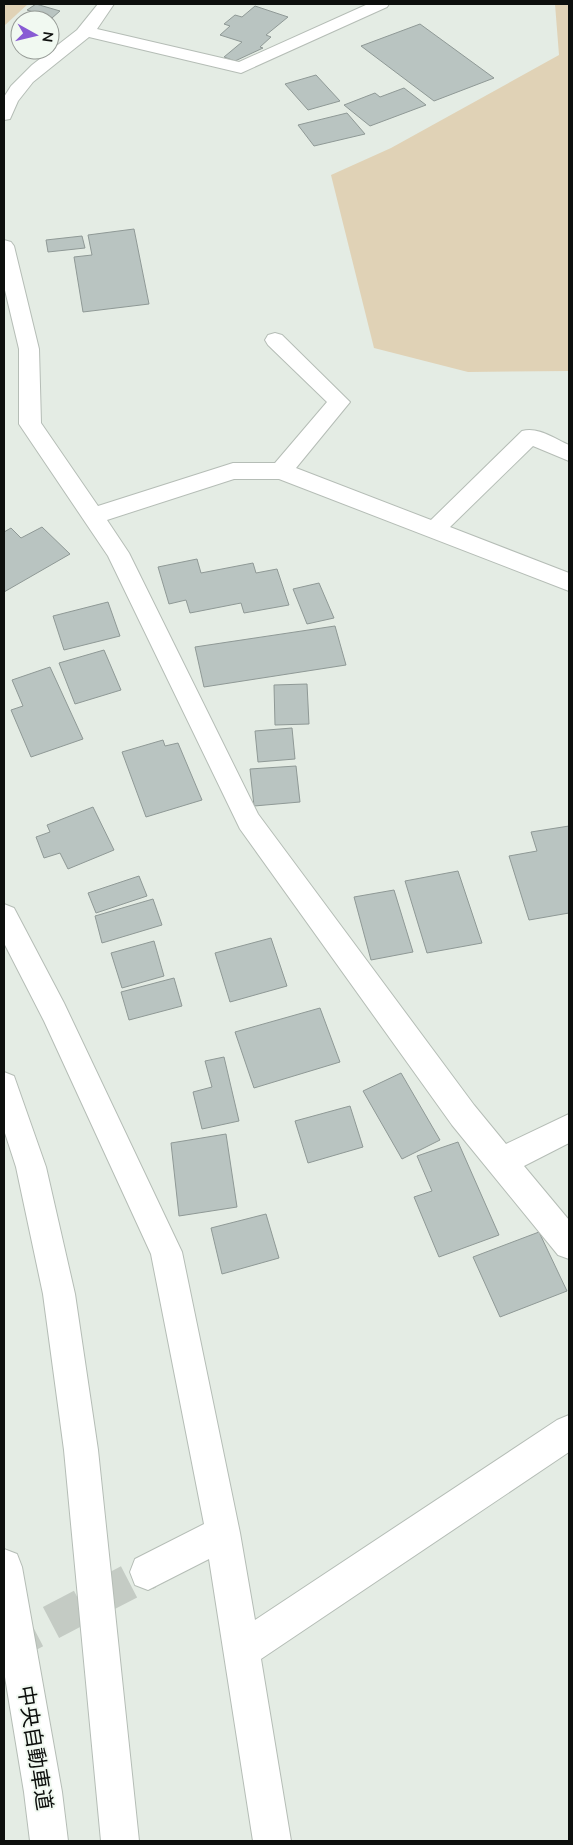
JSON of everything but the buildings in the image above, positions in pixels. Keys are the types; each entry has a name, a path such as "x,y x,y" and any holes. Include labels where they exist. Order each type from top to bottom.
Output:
{"main road":[{"path":"4,115 12,87 86,31 106,4"},
{"path":"86,31 241,68 381,4"},
{"path":"4,246 29,348 30,424 118,553 249,821 501,1162 569,1244"},
{"path":"275,340 339,402 281,471"},
{"path":"434,530 530,436 569,454"},
{"path":"93,516 233,471 281,471 569,582"},
{"path":"4,916 54,1012 166,1252 223,1533 272,1841"},
{"path":"4,1086 31,1167 59,1294 81,1450 120,1841"},
{"path":"501,1162 569,1128"},
{"path":"242,1650 569,1432"},
{"path":"148,1572 223,1533"},
{"name":"中央自動車道","path":"4,1567 43,1792 49,1841"}],"shaded area":[{"path":"4,4 28,4 21,10 10,10 10,20 4,26"},
{"path":"555,4 569,4 569,371 468,372 374,348 331,175 391,148 559,55"}],"tunnel":[{"path":"4,1647 148,1572"}]}
